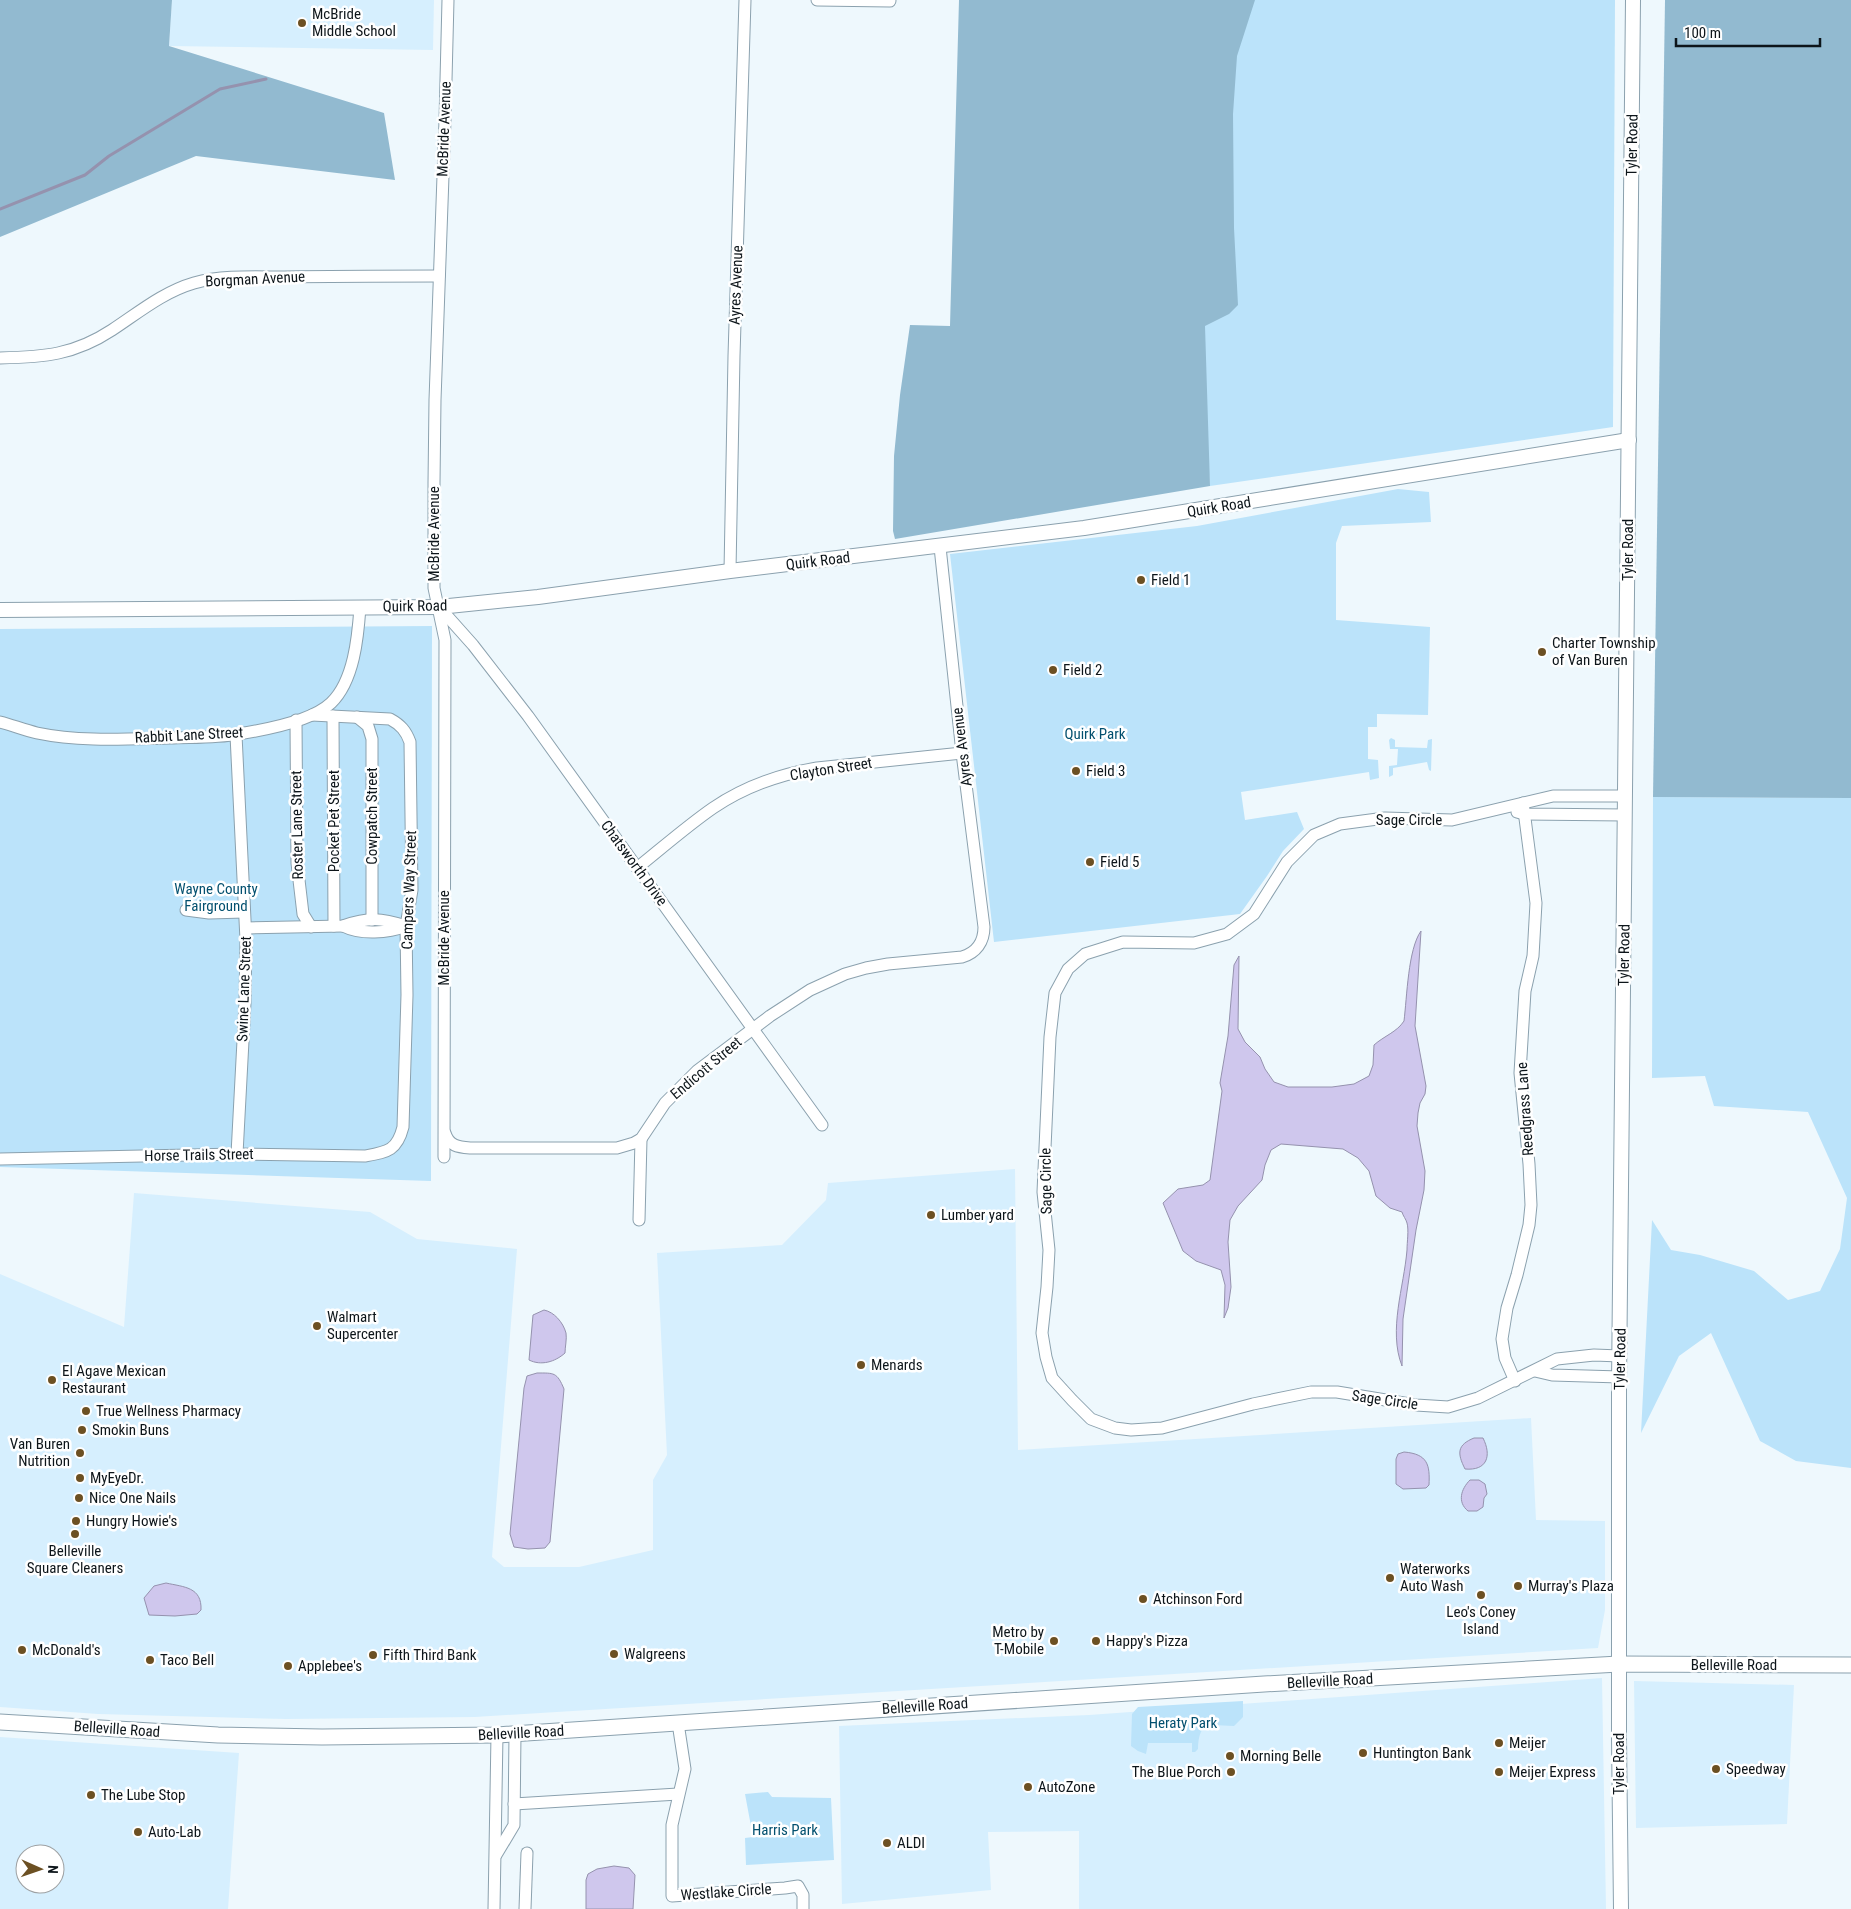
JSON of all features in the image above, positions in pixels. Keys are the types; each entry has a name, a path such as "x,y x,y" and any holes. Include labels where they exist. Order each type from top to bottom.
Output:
{"main road":[{"name":"Belleville Road","path":"0,1722 218,1736 497,1735 1264,1684 1619,1664 1851,1666"}],"street":[{"name":"McBride Avenue","path":"444,1157 445,640 434,588 434,483 448,0"},
{"name":"Ayres Avenue","path":"730,571 733,383 745,0"},
{"path":"817,0 890,1"},
{"name":"Tyler Road","path":"1621,1909 1619,1664 1620,1356 1633,0"},
{"name":"Borgman Avenue","path":"0,358 45,356 72,350 99,338 171,292 193,283 213,279 320,276 439,276"},
{"name":"Quirk Road","path":"0,610 439,607 538,597 730,571 1094,527 1629,440"},
{"name":"Ayres Avenue","path":"940,547 962,753 984,927 983,938 978,947"},
{"name":"Rabbit Lane Street","path":"0,722 37,733 84,738 130,739 236,735 312,715 336,698 347,678 360,625 360,607"},
{"name":"Chatsworth Drive","path":"439,607 473,645 528,716 822,1125"},
{"name":"Campers Way Street","path":"312,715 390,719 399,724 410,742 412,890 406,926 407,995 403,1127 395,1146"},
{"name":"Pocket Pet Street","path":"333,716 339,926"},
{"name":"Cowpatch Street","path":"357,717 368,726 372,739 372,920"},
{"name":"Roster Lane Street","path":"296,720 299,893 303,914 311,927"},
{"name":"Swine Lane Street","path":"236,735 246,928 245,1003 237,1154"},
{"name":"Clayton Street","path":"638,868 713,808 756,784 796,771 962,753"},
{"name":"Sage Circle","path":"1620,1356 1594,1355 1557,1359 1478,1398 1448,1407 1407,1404 1337,1392 1312,1392 1253,1404 1162,1428 1131,1430 1115,1428 1092,1419 1052,1378 1042,1333 1049,1250 1043,1192 1050,1037 1055,994 1068,969 1085,954 1122,942 1194,943 1227,934 1254,914 1287,862 1314,835 1340,824 1385,818 1452,820 1553,796 1625,796"},
{"name":"Reedgrass Lane","path":"1515,1380 1505,1358 1502,1339 1503,1325 1529,1225 1531,1204 1520,1073 1525,991 1533,956 1536,903 1523,802"},
{"path":"1506,808 1524,814 1625,815"},
{"path":"186,910 209,913 244,912"},
{"path":"246,928 339,926 359,920 383,919 406,926"},
{"path":"339,926 353,931 394,931 406,926"},
{"name":"Endicott Street","path":"641,1139 665,1103 688,1079 754,1028 810,990 845,974 888,964 962,957 972,953 978,947"},
{"path":"444,1128 447,1139 454,1145 470,1148 617,1148 641,1139"},
{"path":"639,1220 641,1139"},
{"name":"Horse Trails Street","path":"0,1159 237,1154 365,1156 382,1153 395,1146"},
{"path":"1535,1371 1552,1375 1620,1377"},
{"name":"Westlake Circle","path":"678,1723 685,1769 672,1825 672,1896 798,1886 803,1894 803,1909"},
{"path":"496,1855 514,1825 515,1734"},
{"path":"494,1909 497,1735"},
{"path":"514,1804 678,1794"},
{"path":"524,1909 526,1853"}],"shaded area":[{"path":"0,0 172,0 169,46 384,113 395,180 196,156 0,237"},
{"name":"McBride Middle School","path":"172,0 434,0 433,50 169,46"},
{"path":"959,0 1255,0 1237,56 1233,114 1234,228 1238,305 1229,314 1205,326 1210,486 895,539 893,531 894,456 910,325 950,326"},
{"path":"1665,0 1851,0 1851,798 1653,797"},
{"path":"1421,931 1415,1026 1426,1086 1425,1094 1420,1103 1417,1126 1425,1171 1424,1190 1403,1319 1402,1366 1396,1338 1398,1308 1407,1250 1407,1223 1402,1212 1390,1208 1376,1196 1369,1171 1358,1158 1343,1149 1281,1144 1271,1150 1262,1180 1238,1206 1230,1220 1228,1242 1231,1287 1228,1308 1224,1318 1225,1285 1221,1270 1196,1261 1183,1251 1163,1203 1178,1189 1203,1185 1210,1180 1222,1091 1220,1083 1228,1036 1234,965 1239,956 1238,1029 1245,1042 1260,1057 1265,1069 1274,1082 1288,1087 1332,1087 1354,1084 1369,1076 1373,1065 1374,1045 1398,1028 1404,1021 1413,949"},
{"path":"1015,1169 1018,1450 1531,1418 1536,1520 1605,1521 1605,1610 1598,1648 475,1717 286,1719 98,1714 0,1707 0,1274 124,1327 134,1193 370,1212 417,1239 517,1249 492,1557 504,1567 579,1567 653,1550 653,1480 667,1455 657,1253 782,1245 826,1200 828,1183"},
{"path":"544,1310 555,1315 565,1329 565,1353 552,1361 538,1363 529,1360 533,1315"},
{"path":"537,1373 557,1376 564,1389 550,1542 545,1548 528,1549 514,1547 510,1534 524,1388 527,1376"},
{"path":"1474,1438 1483,1438 1487,1451 1486,1461 1478,1468 1465,1469 1460,1450 1464,1444"},
{"path":"1404,1452 1418,1455 1426,1462 1429,1472 1429,1485 1426,1488 1403,1489 1396,1484 1396,1459 1398,1454"},
{"path":"1470,1480 1479,1480 1485,1484 1487,1494 1484,1498 1483,1507 1477,1511 1468,1511 1461,1500 1464,1487"},
{"path":"166,1583 185,1587 195,1592 201,1602 201,1610 197,1614 175,1616 149,1615 144,1598 154,1586"},
{"path":"1602,1678 1606,1909 1079,1909 1079,1831 988,1832 991,1890 842,1904 839,1726 1089,1715"},
{"path":"1634,1681 1794,1685 1787,1824 1636,1828"},
{"path":"0,1737 239,1753 228,1909 0,1909"},
{"path":"614,1866 629,1868 635,1875 633,1909 586,1909 586,1880 588,1874 597,1869"}],"green space":[{"path":"1236,0 1615,0 1613,427 1210,486 1196,323"},
{"name":"Quirk Park","path":"1398,489 1429,492 1431,522 1342,526 1336,543 1336,620 1430,627 1428,715 1377,714 1377,727 1368,727 1368,759 1378,760 1379,778 1370,780 1369,772 1241,792 1245,820 1297,812 1304,829 1283,851 1240,914 994,942 950,554 1197,526"},
{"name":"Wayne County Fairground","path":"432,626 431,1181 0,1167 0,629"},
{"path":"1391,738 1395,740 1395,747 1427,748 1428,740 1432,739 1431,771 1427,762 1393,768 1393,775 1389,777 1389,766 1397,765 1398,749 1390,749 1389,740"},
{"path":"1653,797 1851,798 1851,1468 1796,1461 1760,1441 1711,1333 1679,1356 1641,1433 1652,1220 1671,1250 1700,1255 1754,1271 1788,1300 1820,1291 1840,1249 1847,1198 1808,1112 1714,1106 1705,1076 1652,1078"},
{"name":"Heraty Park","path":"1243,1701 1243,1717 1234,1726 1207,1726 1201,1733 1198,1749 1195,1752 1192,1752 1192,1743 1148,1743 1146,1754 1131,1746 1132,1714 1138,1707"},
{"name":"Harris Park","path":"768,1792 772,1797 831,1798 834,1860 746,1865 745,1838 753,1837 745,1794"}],"waterway":[{"path":"0,209 85,175 109,156 220,89 266,79"}],"place":[{"name":"McBride Middle School","path":"302,23"},
{"name":"Field 1","path":"1141,580"},
{"name":"Charter Township of Van Buren","path":"1542,652"},
{"name":"Field 2","path":"1053,670"},
{"name":"Field 3","path":"1076,771"},
{"name":"Field 5","path":"1090,862"},
{"name":"Lumber yard","path":"931,1215"},
{"name":"Walmart Supercenter","path":"317,1326"},
{"name":"Menards","path":"861,1365"},
{"name":"El Agave Mexican Restaurant","path":"52,1380"},
{"name":"True Wellness Pharmacy","path":"86,1411"},
{"name":"Smokin Buns","path":"82,1430"},
{"name":"Van Buren Nutrition","path":"80,1453"},
{"name":"MyEyeDr.","path":"80,1478"},
{"name":"Nice One Nails","path":"79,1498"},
{"name":"Hungry Howie's","path":"76,1521"},
{"name":"Belleville Square Cleaners","path":"75,1534"},
{"name":"Waterworks Auto Wash","path":"1390,1578"},
{"name":"Murray's Plaza","path":"1518,1586"},
{"name":"Leo's Coney Island","path":"1481,1595"},
{"name":"Atchinson Ford","path":"1143,1599"},
{"name":"Metro by T-Mobile","path":"1054,1641"},
{"name":"Happy's Pizza","path":"1096,1641"},
{"name":"McDonald's","path":"22,1650"},
{"name":"Walgreens","path":"614,1654"},
{"name":"Fifth Third Bank","path":"373,1655"},
{"name":"Taco Bell","path":"150,1660"},
{"name":"Applebee's","path":"288,1666"},
{"name":"Meijer","path":"1499,1743"},
{"name":"Huntington Bank","path":"1363,1753"},
{"name":"Morning Belle","path":"1230,1756"},
{"name":"Speedway","path":"1716,1769"},
{"name":"The Blue Porch","path":"1231,1772"},
{"name":"Meijer Express","path":"1499,1772"},
{"name":"AutoZone","path":"1028,1787"},
{"name":"The Lube Stop","path":"91,1795"},
{"name":"Auto-Lab","path":"138,1832"},
{"name":"ALDI","path":"887,1843"}]}
